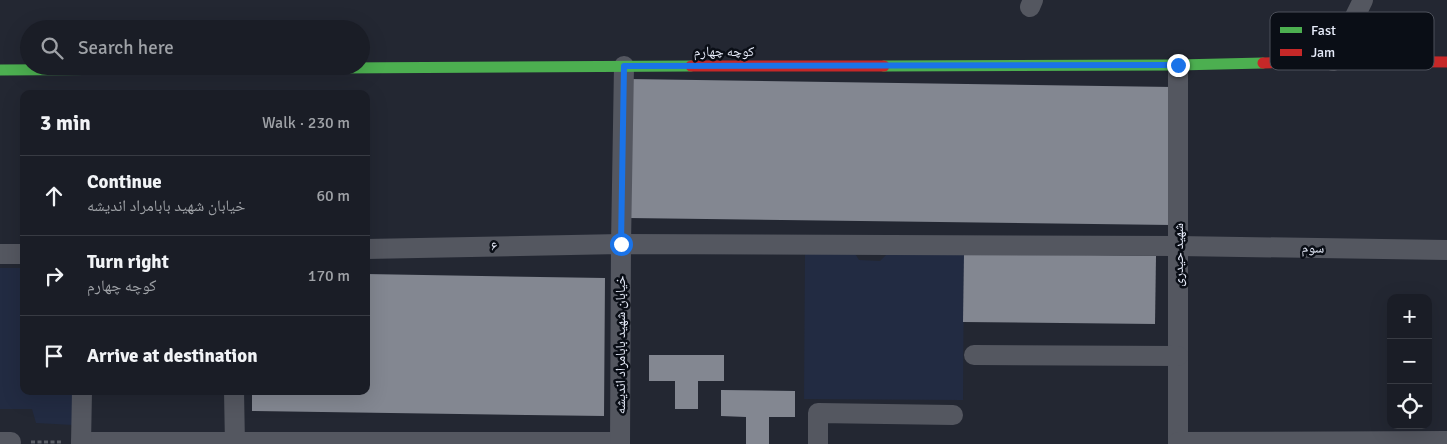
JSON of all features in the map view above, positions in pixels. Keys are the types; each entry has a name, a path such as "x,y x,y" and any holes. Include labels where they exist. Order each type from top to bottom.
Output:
{"street":[{"name":"کوچه چهارم","path":"1434,62 1447,62"},
{"name":"کوچه چهارم","path":"370,68 1178,65 1270,63"},
{"name":"شهید حیدری","path":"1178,65 1178,443"},
{"name":"خیابان شهید بابامراد اندیشه","path":"620,443 624,66"},
{"name":"کوچه چهارم","path":"0,70 20,70"},
{"name":"۶","path":"370,249 621,244 1178,246"},
{"name":"سوم","path":"1178,246 1447,250"},
{"path":"0,254 20,254"},
{"path":"974,355 1178,356"},
{"path":"82,395 81,443 620,443"},
{"path":"234,395 236,443"},
{"path":"818,444 818,414 954,414"},
{"path":"1178,443 1447,441"}],"path":[{"path":"5,442 81,443"}],"shaded area":[{"path":"805,252 854,252 859,260 880,261 888,253 964,253 963,400 804,399"},
{"path":"0,268 20,268 20,395 73,395 73,425 36,423 32,409 0,409"}],"building":[{"path":"629,79 1173,87 1171,225 628,218"},
{"path":"964,253 1156,256 1155,324 963,322"},
{"path":"370,274 605,278 604,416 252,411 252,395 370,395"},
{"path":"649,355 724,355 724,381 698,381 698,409 675,409 675,381 649,381"},
{"path":"721,390 795,391 795,417 769,417 769,444 746,444 746,417 721,416"}],"traffic: fast":[{"path":"884,66 1263,63"},
{"path":"370,68 691,66"},
{"path":"0,70 20,70"}],"traffic: jam":[{"path":"1434,62 1447,62"},
{"path":"1263,63 1270,63"},
{"path":"691,66 884,66"}],"route":[{"path":"621,244 624,66 1178,65"}]}
